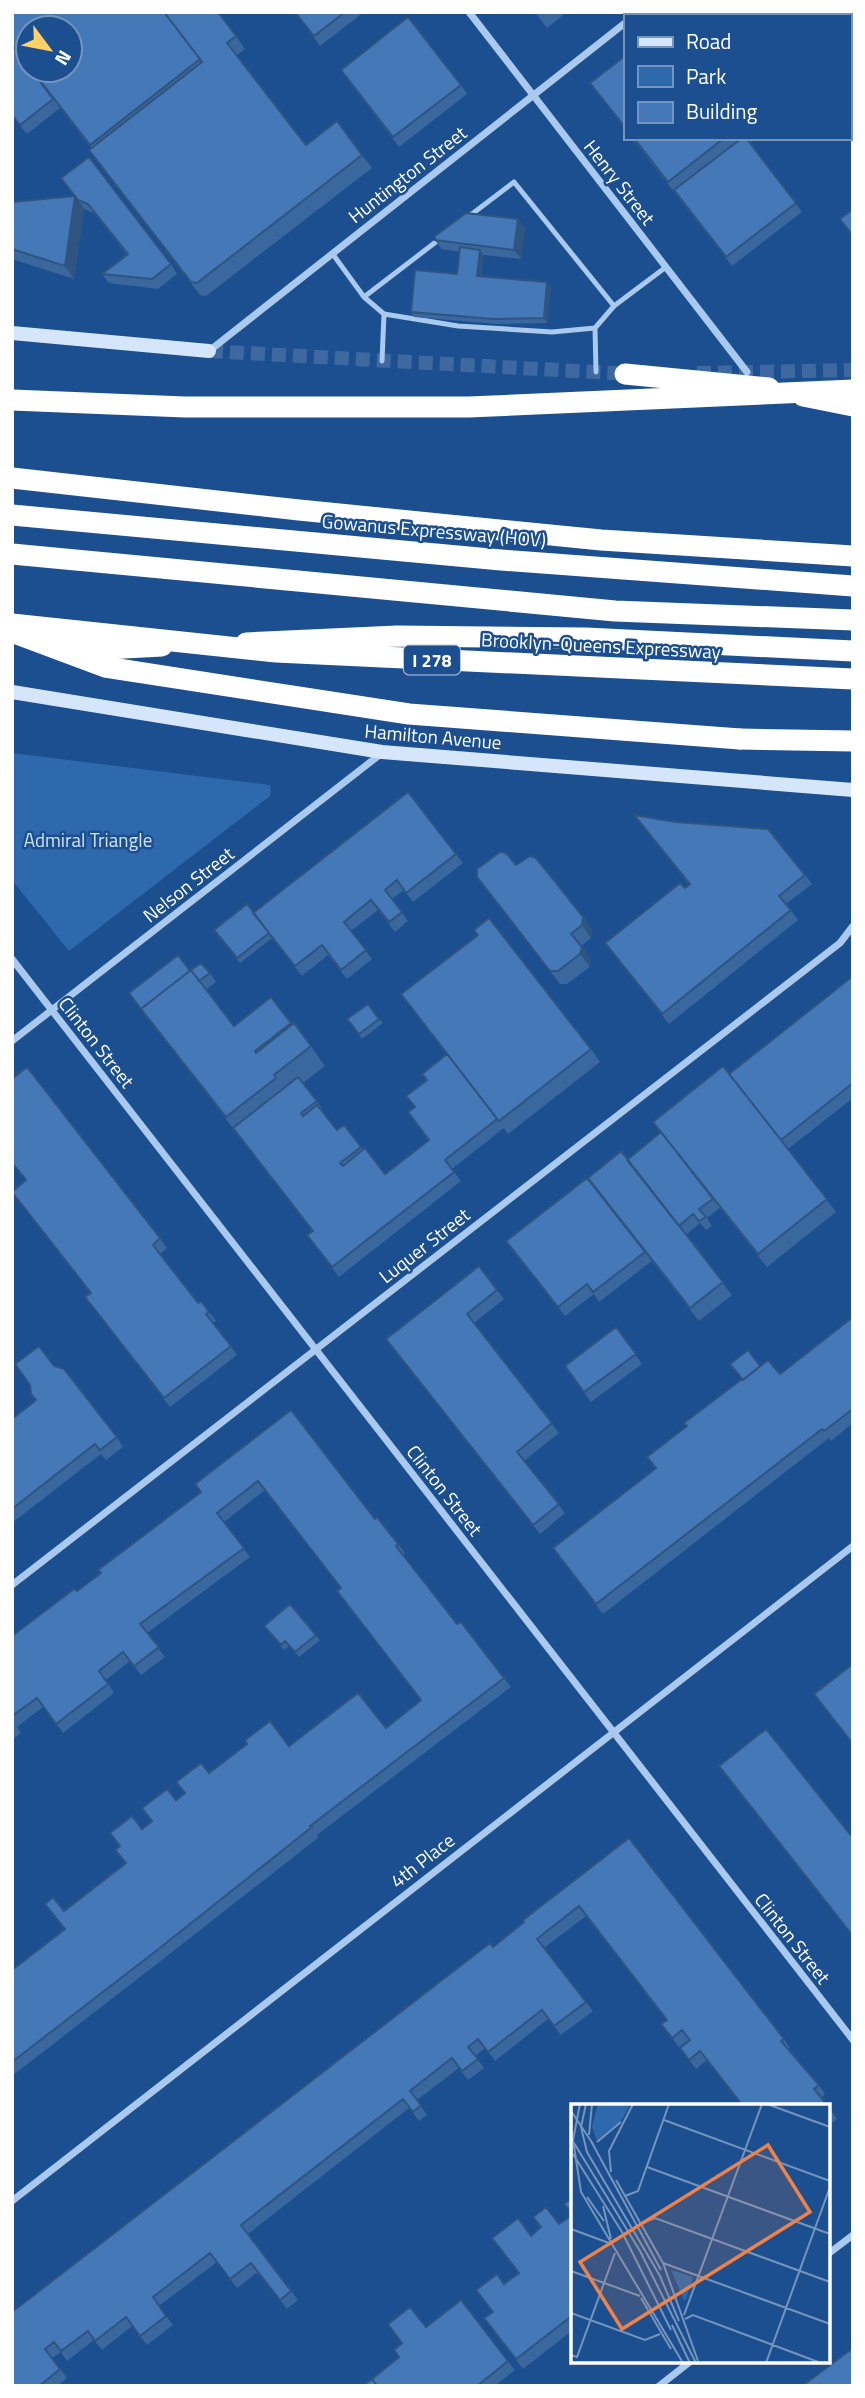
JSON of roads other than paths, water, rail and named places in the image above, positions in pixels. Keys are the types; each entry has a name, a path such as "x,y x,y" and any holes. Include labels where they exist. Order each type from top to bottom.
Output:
{"highway":[{"path":"625,374 759,386 853,406"},
{"path":"12,400 185,407 469,407 853,390"},
{"path":"16,479 601,540 853,556"},
{"name":"Gowanus Expressway (HOV)","path":"14,515 501,560 853,586"},
{"path":"12,554 615,611 853,620"},
{"name":"Brooklyn-Queens Expressway","path":"12,624 276,652 853,679"},
{"path":"12,632 105,667 409,713 740,739 853,741"},
{"path":"12,639 106,649 397,636 586,638 853,651"}],"main road":[{"path":"12,333 209,351"},
{"name":"Hamilton Avenue","path":"12,692 382,752 853,790"}],"street":[{"name":"Henry Street","path":"469,12 747,372"},
{"name":"Huntington Street","path":"209,351 624,24"},
{"name":"Nelson Street","path":"12,1041 382,752"},
{"name":"Luquer Street","path":"12,1585 840,943 853,926"},
{"name":"Clinton Street","path":"12,959 853,2040"},
{"name":"4th Place","path":"12,2201 612,1731 853,1546"},
{"path":"830,2252 853,2235"},
{"path":"659,2386 688,2363"}],"lane":[{"path":"461,223 514,182 614,306"},
{"path":"364,297 450,231"},
{"path":"332,253 364,297 384,314 458,326 552,332 596,328"},
{"path":"596,372 596,328 614,306 666,267"},
{"path":"382,361 384,314"}],"tunnel":[{"path":"209,351 631,374"},
{"path":"697,373 853,370"}],"park label":[{"name":"Admiral Triangle","path":"88,839"}]}
